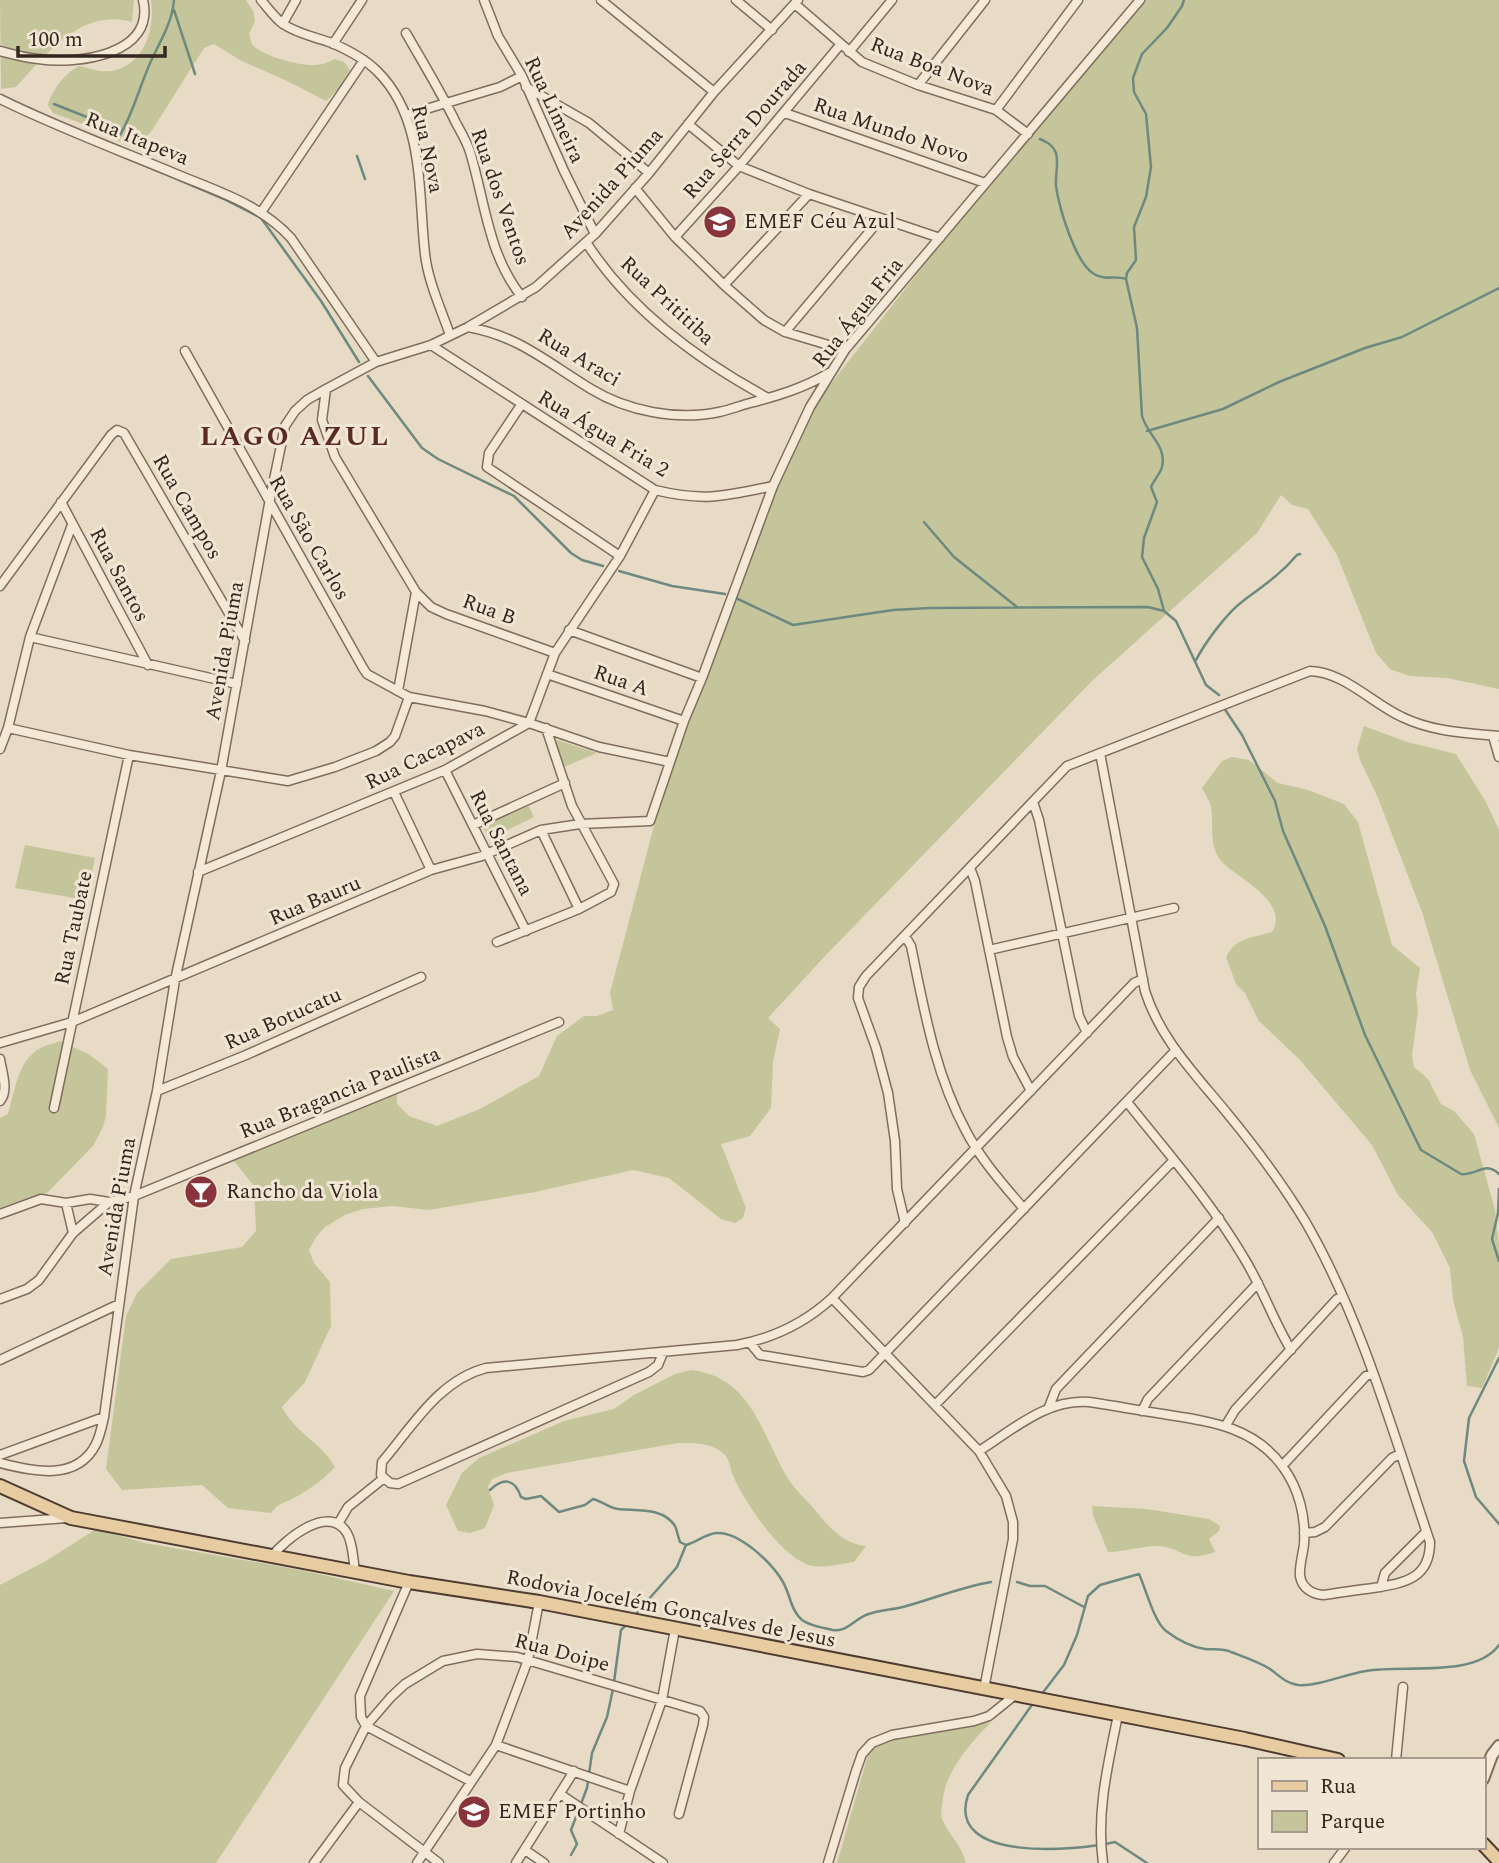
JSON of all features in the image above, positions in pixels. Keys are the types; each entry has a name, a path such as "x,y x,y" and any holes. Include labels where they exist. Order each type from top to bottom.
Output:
{"main road":[{"name":"Rodovia Jocelém Gonçalves de Jesus","path":"0,1486 71,1518 409,1582 539,1602 1245,1739 1329,1758"},
{"path":"1485,1846 1497,1861"}],"street":[{"path":"0,51 61,61 102,55 119,49 134,38 143,26 146,14 143,0"},
{"name":"Rua Nova","path":"261,0 282,23 301,34 333,44 364,60 390,86 406,115 420,177 425,256 450,335"},
{"path":"282,23 296,0"},
{"path":"333,44 362,0"},
{"name":"Rua Limeira","path":"484,0 498,36 522,76 595,234"},
{"path":"601,0 714,92"},
{"path":"736,0 772,30"},
{"path":"849,52 892,0"},
{"path":"918,85 985,0"},
{"path":"996,110 1078,0"},
{"name":"Rua Água Fria","path":"650,821 684,720 774,486 810,407 845,351 1140,0"},
{"name":"Avenida Piuma","path":"0,1462 48,1472 63,1470 90,1453 97,1442 104,1417 134,1196 157,1091 174,980 221,771 285,426 301,405 326,388 376,362 430,345 522,297 595,234 649,173 714,92 796,2"},
{"name":"Rua Boa Nova","path":"796,2 840,45 862,62 918,85 996,110 1028,134"},
{"name":"Rua dos Ventos","path":"406,33 446,102 469,149 486,221 510,282 522,297"},
{"name":"Rua Serra Dourada","path":"675,237 785,113 840,45"},
{"path":"262,211 364,60"},
{"path":"406,115 500,87 522,76"},
{"path":"526,87 589,123 649,173"},
{"name":"Rua Itapeva","path":"0,99 262,211 291,239 376,362"},
{"name":"Rua Mundo Novo","path":"785,113 985,183"},
{"path":"688,124 739,166 809,194 940,238"},
{"path":"635,188 675,237 764,320 785,332 845,351"},
{"path":"724,285 809,194"},
{"path":"785,332 881,218"},
{"name":"Rua Prititiba","path":"586,242 624,290 674,338 726,375 768,398"},
{"name":"Rua Araci","path":"468,327 511,339 609,399 642,410 684,414 717,412 799,388 833,370"},
{"name":"Rua Água Fria 2","path":"430,345 655,490 687,498 721,497 774,486"},
{"name":"Rua São Carlos","path":"185,351 363,668 367,674 398,691"},
{"path":"326,388 322,420 335,457 416,592 398,691 409,697 485,711 529,723 599,747 670,762"},
{"path":"521,405 486,459 487,467 620,556"},
{"name":"Rua Campos","path":"61,502 117,430 124,433 245,641"},
{"path":"529,723 555,653 620,556 655,490"},
{"path":"0,586 61,502"},
{"name":"Rua Santos","path":"61,502 148,665"},
{"path":"0,749 8,728 30,637 72,525"},
{"name":"Rua B","path":"416,592 431,607 446,614 555,653"},
{"path":"569,630 702,678"},
{"path":"30,637 237,684"},
{"path":"905,1223 897,1189 895,1141 888,1093 876,1048 858,998 862,981 1067,766 1310,671 1329,674 1391,712 1418,724 1456,733 1496,736 1499,757"},
{"name":"Rua A","path":"547,674 684,720"},
{"path":"8,728 129,755 288,781 335,768 376,751 390,742 395,736 409,697"},
{"name":"Rua Cacapava","path":"198,872 394,792 445,769 529,723"},
{"path":"497,942 579,909 611,892 614,884 572,806 546,728"},
{"path":"979,1451 1049,1407 1078,1401 1226,1425 1252,1437 1270,1452 1282,1466 1297,1494 1304,1533 1300,1575 1304,1585 1312,1592 1323,1595 1407,1581 1421,1570 1430,1550 1372,1374 1343,1297 1319,1246 1282,1185 1251,1142 1176,1050 1153,1013 1143,979 1100,753"},
{"name":"Rua Taubate","path":"54,1108 129,755"},
{"name":"Rua Santana","path":"445,769 526,931"},
{"path":"473,825 565,783"},
{"path":"394,792 431,870"},
{"path":"1032,802 1039,820 1079,1016 1087,1033"},
{"name":"Rua Bauru","path":"0,1043 72,1022 431,870 487,854 541,830 580,824 650,821"},
{"path":"541,830 579,909"},
{"path":"970,868 975,881 1007,1037 1013,1057 1031,1091"},
{"path":"989,950 1174,908"},
{"path":"905,936 912,946 943,1082 976,1148 1024,1209"},
{"name":"Rua Botucatu","path":"157,1091 246,1055 421,976"},
{"path":"663,1353 658,1365 649,1372 398,1484 384,1479 380,1471 382,1462 440,1392 469,1373 486,1368 750,1343 799,1323 832,1298 1134,984 1143,979"},
{"name":"Rua Bragancia Paulista","path":"109,1202 134,1196 559,1022"},
{"path":"750,1343 760,1354 863,1372 869,1370 1176,1050"},
{"path":"0,1059 2,1099"},
{"path":"1127,1102 1219,1218 1258,1283 1291,1350"},
{"path":"935,1405 1174,1160"},
{"path":"0,1214 41,1199 66,1203 90,1199 109,1202"},
{"path":"0,1299 27,1289 39,1280 73,1233 109,1202"},
{"path":"66,1203 73,1233"},
{"path":"1049,1407 1056,1389 1219,1218"},
{"path":"1142,1410 1148,1399 1258,1283"},
{"path":"1226,1425 1235,1410 1337,1300 1343,1297"},
{"path":"832,1298 979,1451 1006,1496 1013,1531 984,1689"},
{"path":"0,1360 119,1304"},
{"path":"1282,1466 1366,1377 1372,1374"},
{"path":"0,1455 104,1417"},
{"path":"1304,1533 1325,1527 1399,1454"},
{"path":"338,1524 348,1507 384,1479"},
{"path":"0,1523 71,1518"},
{"path":"272,1556 282,1544 316,1523 327,1521 338,1524 348,1535 355,1572"},
{"path":"1381,1587 1385,1573 1426,1532"},
{"path":"409,1582 360,1696 361,1717 366,1726 470,1781"},
{"path":"417,1863 496,1745 528,1660 539,1602"},
{"path":"619,1834 630,1791 662,1700 676,1629"},
{"name":"Rua Doipe","path":"359,1802 343,1785 345,1768 366,1726 405,1684 443,1661 486,1654 528,1660 693,1707 703,1714 703,1725 679,1814"},
{"path":"1396,1758 1403,1687"},
{"path":"828,1863 862,1754 873,1743 892,1735 989,1716 1015,1695"},
{"path":"1103,1863 1100,1829 1106,1775 1118,1715"},
{"path":"496,1745 630,1791"},
{"path":"1485,1774 1492,1755 1499,1746"},
{"path":"516,1863 573,1771"},
{"path":"560,1794 663,1863"},
{"path":"317,1862 359,1802 439,1863"},
{"path":"525,1850 544,1863"}],"green space":[{"path":"0,0 134,0 132,22 114,19 81,27 53,48 16,87 1,89"},
{"path":"151,0 246,0 253,11 255,21 249,34 252,44 257,48 272,56 300,64 318,65 335,59 344,62 350,70 340,88 326,101 240,60 214,44 204,48 151,132 136,146 127,145 91,127 53,113 48,105 53,94 64,77 74,69 79,66 100,71 114,70 135,59 148,38"},
{"path":"1142,0 1499,0 1499,689 1447,678 1409,676 1390,669 1376,653 1337,555 1308,509 1292,505 1281,495 1257,533 1092,681 768,1018 780,1029 773,1062 771,1108 750,1136 721,1144 746,1208 743,1218 735,1223 721,1219 669,1178 633,1170 535,1192 429,1210 392,1206 363,1209 345,1215 325,1227 309,1250 314,1263 330,1282 331,1326 305,1382 282,1407 294,1424 323,1451 335,1467 316,1484 279,1505 271,1513 228,1508 202,1485 122,1490 106,1469 126,1316 137,1293 171,1259 242,1247 256,1231 254,1186 230,1156 397,1082 397,1104 409,1116 437,1126 480,1109 539,1076 557,1036 584,1016 597,1016 613,1010 610,993 655,822 707,662 749,551 819,399 974,201"},
{"path":"1364,726 1407,742 1456,754 1486,802 1499,830 1499,1128 1470,1070 1422,912 1378,798 1360,760 1357,749"},
{"path":"545,736 597,753 559,769"},
{"path":"1232,757 1249,760 1278,783 1308,790 1344,804 1358,822 1392,945 1420,968 1412,1056 1414,1067 1428,1079 1441,1104 1454,1111 1474,1134 1495,1210 1499,1245 1499,1348 1482,1388 1467,1386 1463,1337 1453,1300 1450,1268 1432,1232 1398,1195 1372,1145 1300,1060 1259,1021 1245,993 1236,984 1226,957 1230,950 1245,939 1272,932 1276,921 1269,902 1251,884 1224,864 1214,844 1211,807 1202,788 1222,761"},
{"path":"526,801 534,817 489,839 481,822"},
{"path":"25,845 95,858 87,900 15,888"},
{"path":"60,1041 90,1055 108,1069 103,1127 93,1146 47,1193 0,1211 0,1118 8,1114 18,1078 26,1061 44,1046"},
{"path":"691,1370 712,1375 728,1383 741,1395 752,1410 793,1486 837,1534 850,1542 866,1546 854,1562 817,1566 806,1564 785,1550 755,1514 739,1489 724,1454 714,1447 696,1443 678,1443 507,1473 492,1479 488,1487 494,1505 485,1528 470,1533 458,1531 446,1505 462,1473 479,1458 564,1421 614,1409 634,1395 675,1374"},
{"path":"1092,1506 1147,1509 1209,1519 1220,1526 1219,1531 1209,1539 1215,1552 1189,1556 1157,1546 1108,1552"},
{"path":"96,1529 145,1543 301,1570 394,1591 216,1863 0,1863 0,1585 46,1561"},
{"path":"991,1722 959,1760 947,1781 944,1793 942,1819 962,1851 966,1863 837,1863 872,1741"}],"waterway":[{"path":"120,135 167,28 174,0"},
{"path":"1164,611 1158,589 1142,557 1144,538 1157,502 1151,487 1161,470 1163,460 1162,453 1142,416 1137,328 1126,279 1136,260 1134,227 1146,197 1151,167 1146,114 1134,92 1133,78 1142,54 1167,28 1184,0"},
{"path":"174,10 195,74"},
{"path":"54,104 122,131"},
{"path":"1040,139 1050,144 1056,153 1058,195 1064,220 1080,259 1098,276 1126,279"},
{"path":"357,156 365,179"},
{"path":"137,162 261,218 321,301 359,362"},
{"path":"1147,431 1223,409 1279,382 1365,348 1402,337 1499,288"},
{"path":"368,376 422,448 438,459 514,496 571,553 582,560 603,566"},
{"path":"924,522 954,557 1017,607"},
{"path":"1196,660 1230,613 1300,554"},
{"path":"619,571 672,586 725,594"},
{"path":"738,599 793,625 893,610 930,608 1148,607 1164,611 1176,621 1206,685 1219,695"},
{"path":"1224,708 1242,735 1275,801 1283,831 1325,926 1365,1035 1421,1150 1461,1174 1485,1168 1499,1174"},
{"path":"1499,1189 1498,1213 1492,1239 1499,1261"},
{"path":"1499,1358 1469,1418 1464,1461 1476,1497 1499,1524"},
{"path":"490,1490 500,1483 512,1483 521,1497 526,1499 541,1496 559,1512 585,1505 593,1499 615,1508 657,1513 670,1520 680,1542 686,1545"},
{"path":"686,1545 716,1533 735,1537 754,1550 778,1574 795,1612 802,1620 833,1630 846,1627 871,1613 903,1607 991,1582"},
{"path":"635,1615 677,1567 686,1545"},
{"path":"1041,1695 1064,1665 1077,1635 1088,1596 1100,1585 1139,1574 1158,1620 1171,1634 1194,1647 1225,1650 1251,1660 1286,1681 1298,1685 1381,1669 1456,1666 1488,1656 1499,1645"},
{"path":"1017,1582 1030,1586 1045,1586 1084,1607"},
{"path":"614,1682 621,1630 626,1625"},
{"path":"571,1855 577,1844 571,1830 587,1788 592,1753 607,1717 613,1689"},
{"path":"1034,1702 968,1795 966,1817 976,1832 994,1842 1045,1849 1115,1842 1147,1863"}],"place":[{"name":"EMEF Céu Azul","path":"720,222"},
{"name":"Rancho da Viola","path":"201,1192"},
{"name":"EMEF Portinho","path":"474,1812"}],"district":[{"name":"LAGO AZUL","path":"295,436"}]}
